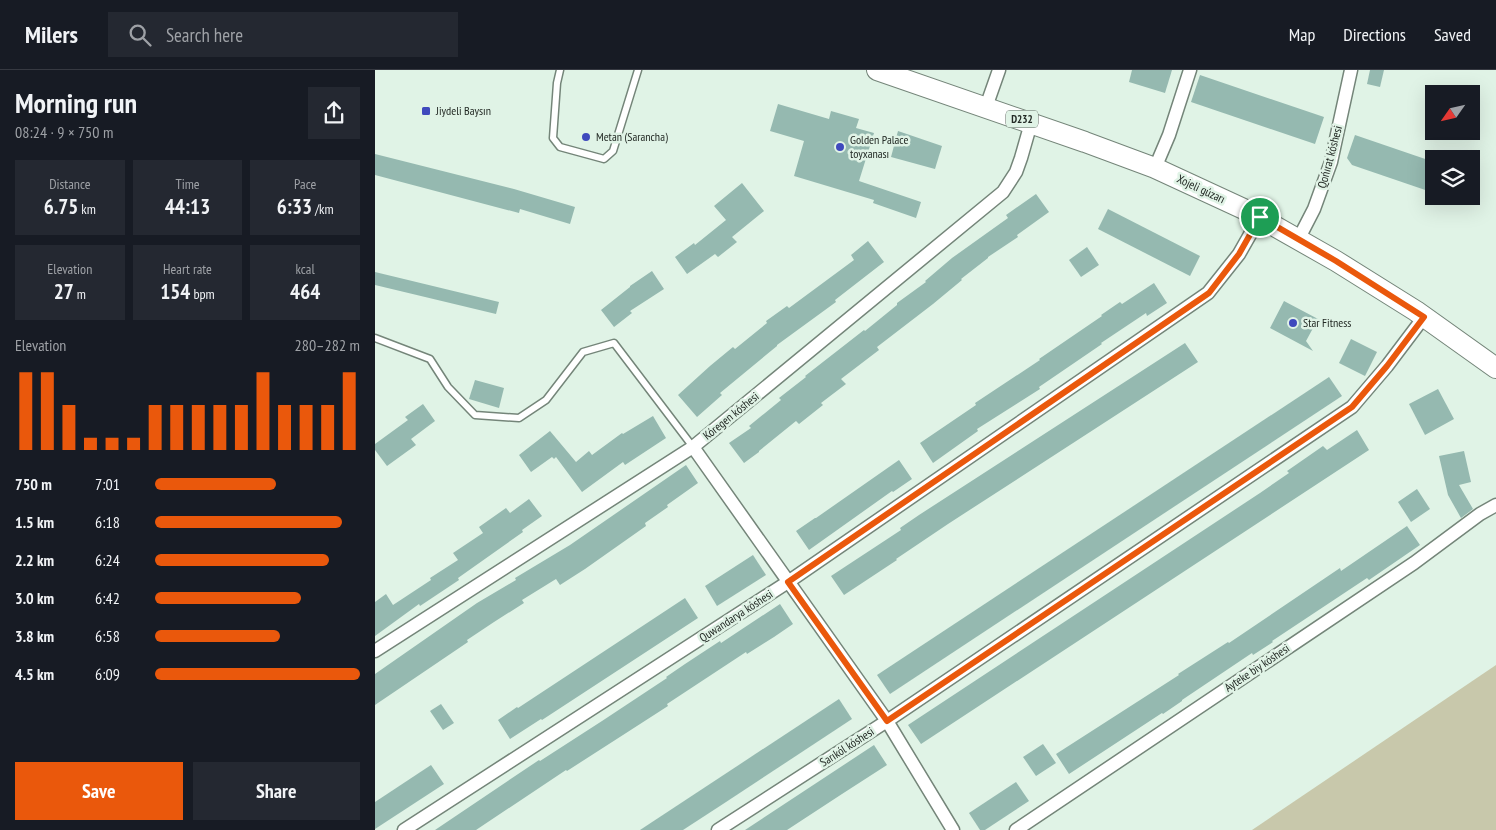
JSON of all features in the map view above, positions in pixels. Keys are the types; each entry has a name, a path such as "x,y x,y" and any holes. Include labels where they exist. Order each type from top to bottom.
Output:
{"main road":[{"name":"Xojeli gúzarı","path":"877,70 1155,168 1260,217 1336,261 1424,317 1496,368"}],"street":[{"path":"986,107 999,70"},
{"path":"1155,168 1169,135 1190,70"},
{"name":"Qońırat kóshesi","path":"1298,240 1314,209 1331,162 1351,70"},
{"name":"Kóregen kóshesi","path":"375,651 693,447 1003,192 1016,172 1031,123"},
{"name":"Quwandarya kóshesi","path":"405,830 788,582 1209,293 1239,254 1260,217"},
{"name":"Sarıkól kóshesi","path":"718,830 887,721 1352,407 1387,366 1424,317"},
{"path":"693,447 887,721 953,830"},
{"name":"Ayteke biy kóshesi","path":"1016,830 1405,569 1480,514 1496,505"}],"lane":[{"path":"560,70 557,83 553,138 560,147 604,159 613,151 637,70"},
{"path":"375,338 430,358 448,387 475,415 519,418 546,400 583,352 614,343 693,447"}],"green space":[{"path":"1496,665 1496,830 1252,830"}],"building":[{"path":"1132,70 1172,70 1165,93 1129,82"},
{"path":"1370,70 1384,70 1380,87 1367,84"},
{"path":"1200,75 1324,117 1315,144 1191,102"},
{"path":"778,104 829,119 831,111 859,119 856,128 874,133 859,181 921,202 916,218 873,203 874,200 794,176 804,141 770,131"},
{"path":"898,131 942,146 935,169 891,157"},
{"path":"1355,135 1425,159 1425,190 1352,165 1347,158"},
{"path":"375,154 514,189 575,207 570,224 520,209 519,213 375,175"},
{"path":"742,183 764,211 732,237 737,242 718,257 715,254 687,274 675,257 694,243 695,245 726,220 714,206"},
{"path":"1036,194 1049,212 1017,235 1018,237 988,257 933,304 877,347 879,350 841,379 846,384 821,403 823,405 799,424 796,421 744,463 729,443 751,428 749,426 781,400 779,398 805,376 865,331 897,305 897,303 926,282 952,258 1008,218 1006,215"},
{"path":"1108,209 1200,256 1190,276 1098,229"},
{"path":"868,241 884,262 835,300 836,302 777,345 720,393 722,395 697,417 678,395 733,347 735,349 767,323 766,321 787,306 789,308 854,260 851,255"},
{"path":"1087,247 1099,265 1081,277 1069,260"},
{"path":"652,271 664,289 630,311 632,313 614,327 601,310"},
{"path":"375,272 499,302 496,314 375,285"},
{"path":"1154,283 1167,303 1147,316 1146,313 1101,343 1039,387 1040,389 977,429 978,431 933,463 920,443 1120,302 1122,304"},
{"path":"1284,301 1318,319 1306,341 1313,351 1270,328"},
{"path":"1351,339 1377,352 1365,376 1339,363"},
{"path":"1185,343 1198,362 948,524 844,595 831,576 901,530 900,528 919,515"},
{"path":"1329,377 1342,396 890,694 877,675"},
{"path":"475,380 504,388 499,408 469,399"},
{"path":"1438,389 1454,419 1425,435 1409,404"},
{"path":"423,404 435,421 411,439 416,445 387,466 375,450 375,444 408,420 405,417"},
{"path":"653,416 666,438 625,465 623,462 582,492 556,457 554,459 552,457 531,472 519,455 550,431 576,462 589,451 592,455 622,433"},
{"path":"1357,430 1369,450 921,744 908,725 1260,493 1323,446 1327,450"},
{"path":"1464,451 1471,482 1459,485 1473,509 1461,518 1448,495 1439,456"},
{"path":"899,460 912,479 809,550 796,531"},
{"path":"686,465 698,483 645,523 646,526 560,585 556,579 522,600 524,603 467,640 468,642 375,705 375,674 477,603 570,545"},
{"path":"1417,489 1430,509 1411,522 1398,502"},
{"path":"529,499 542,516 522,530 523,532 458,578 459,580 420,606 419,604 375,636 375,602 386,594 393,605 431,580 430,578 458,560 453,553 483,533 479,527 506,508 510,513"},
{"path":"1407,526 1420,545 1069,774 1056,754 1229,643 1340,568 1341,571"},
{"path":"753,555 766,575 717,606 705,586"},
{"path":"685,598 698,618 510,739 498,720"},
{"path":"780,604 793,624 774,637 747,654 746,652 667,704 668,706 566,770 476,830 435,830 539,760 667,678 720,641 721,643"},
{"path":"839,699 852,719 723,804 683,830 640,830"},
{"path":"441,704 454,723 443,730 430,711"},
{"path":"1043,744 1056,763 1036,776 1023,757"},
{"path":"874,745 887,765 787,830 745,830"},
{"path":"431,765 444,784 375,829 375,802"},
{"path":"1016,782 1029,801 985,830 980,830 969,813"}],"place":[{"name":"Jiydeli Baysın","path":"426,111"},
{"name":"Metan (Sarancha)","path":"586,137"},
{"name":"Golden Palace toyxanası","path":"840,147"},
{"name":"Star Fitness","path":"1293,323"}],"route":[{"path":"1260,217 1336,261 1424,317 1387,366 1352,407 887,721 788,582 1209,293 1239,254 1260,217"}]}
